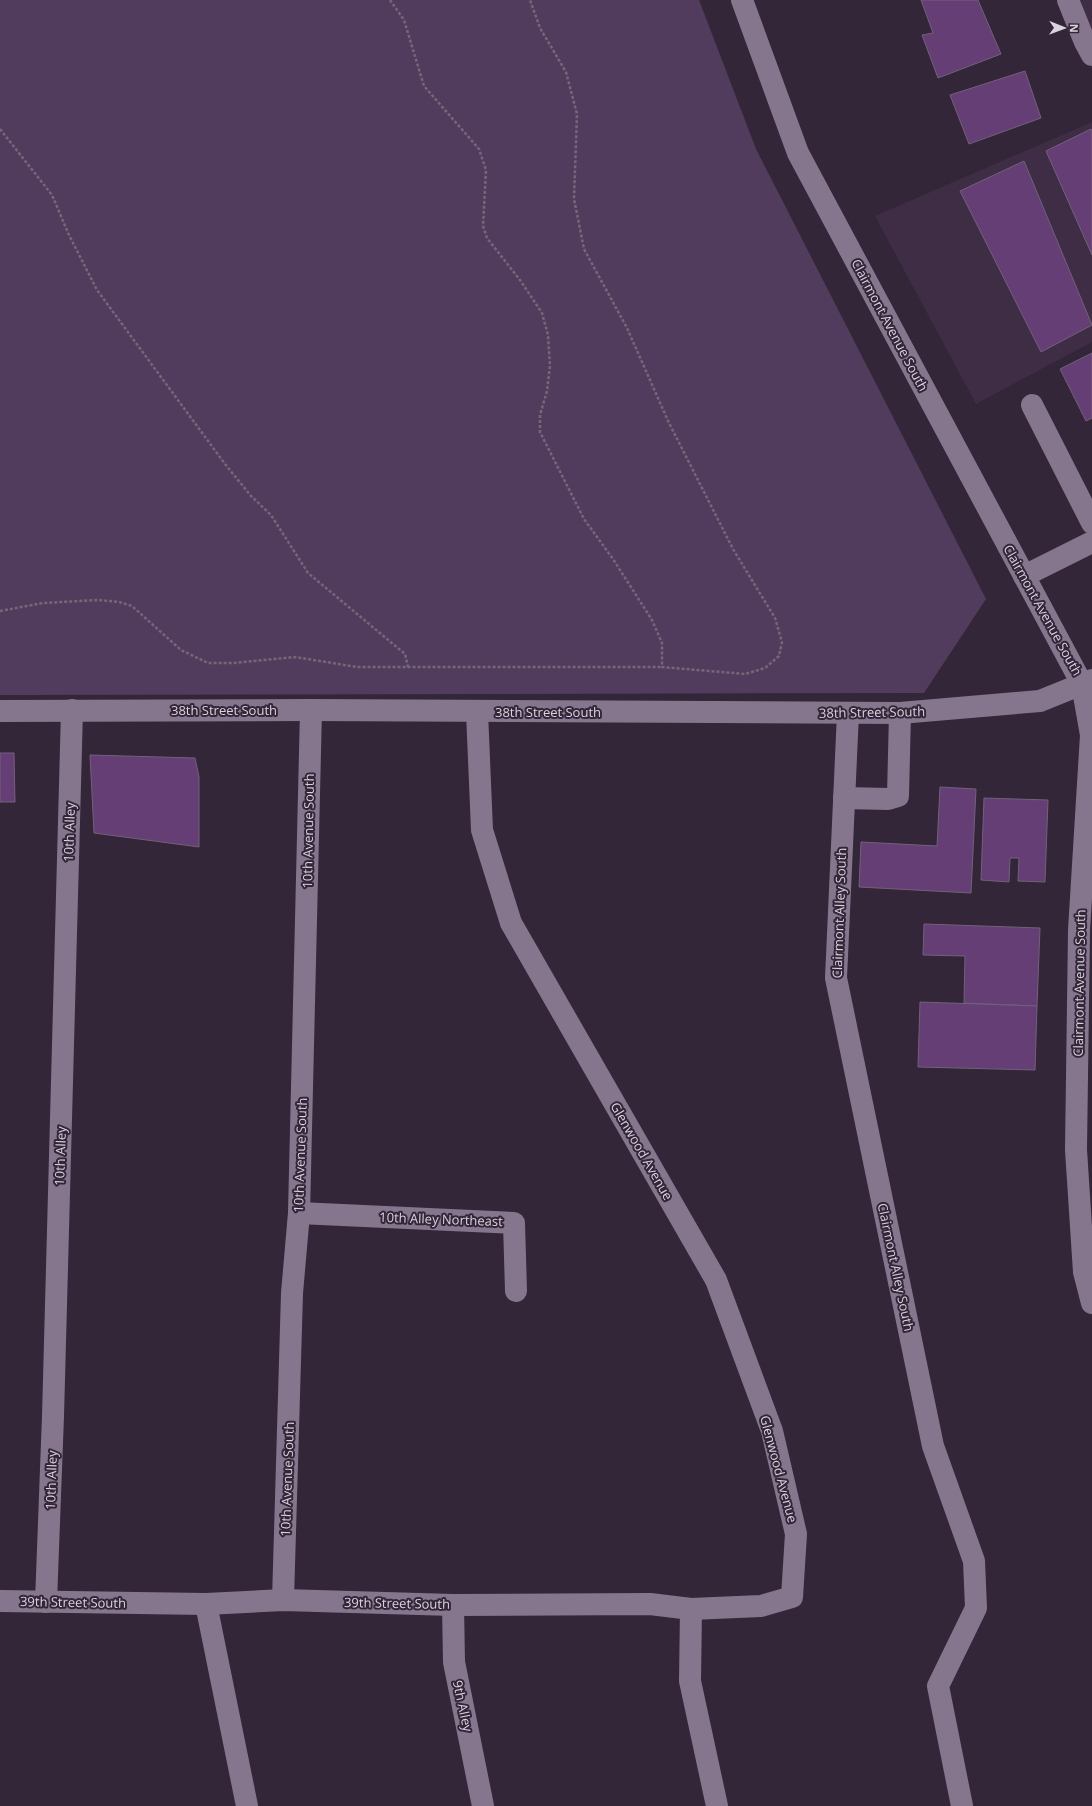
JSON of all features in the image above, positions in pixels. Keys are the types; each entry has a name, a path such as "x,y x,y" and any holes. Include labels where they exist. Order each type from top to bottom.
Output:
{"street":[{"name":"Clairmont Avenue South","path":"742,0 798,153 1024,576 1087,682 1092,735 1086,930 1084,1272 1092,1303"},
{"path":"1068,0 1085,42 1092,55"},
{"path":"1032,405 1092,523"},
{"path":"1024,576 1092,542"},
{"name":"38th Street South","path":"0,711 311,710 900,713 1040,701 1087,682"},
{"name":"10th Alley","path":"46,1602 53,1416 72,710"},
{"name":"10th Avenue South","path":"283,1600 292,1293 299,1213 311,710"},
{"name":"Glenwood Avenue","path":"477,712 482,830 511,923 716,1280 772,1431 796,1534 792,1597"},
{"name":"Clairmont Alley South","path":"848,713 836,978 933,1446 974,1561 976,1608 938,1686 962,1806"},
{"path":"844,798 894,799 898,796 900,713"},
{"name":"10th Alley Northeast","path":"299,1213 514,1223 516,1291"},
{"name":"39th Street South","path":"0,1601 206,1604 283,1600 453,1605 650,1604 691,1609 761,1606 792,1597"},
{"path":"206,1604 247,1806"},
{"name":"9th Alley","path":"453,1605 454,1662 483,1806"},
{"path":"691,1609 690,1681 717,1806"}],"path":[{"path":"390,0 404,20 424,86 479,149 486,170 483,226 487,238 507,262 542,313 548,335 550,366 547,391 540,416 540,432 584,519 613,559 652,620 662,642 662,666"},
{"path":"0,611 51,602 98,600 119,602 132,606 180,650 208,663 234,663 295,656 358,667 662,666 710,672 745,674 765,668 779,656 782,642 776,618 733,548 669,423 627,328 584,249 574,199 577,114 566,72 540,28 530,0"},
{"path":"0,128 52,195 69,235 96,290 225,464 251,496 271,515 308,573 404,654 408,667"}],"shaded area":[{"path":"0,0 699,0 756,149 986,599 924,693 0,695"},
{"path":"1066,0 1092,0 1092,69"},
{"path":"1092,122 1092,342 976,404 875,216"}],"building":[{"path":"921,0 978,0 1001,54 938,78 922,35 933,33"},
{"path":"1025,71 1041,118 969,144 950,95"},
{"path":"1091,129 1092,131 1092,255 1046,151"},
{"path":"1024,161 1092,325 1041,352 960,191"},
{"path":"1092,353 1092,418 1086,421 1060,369"},
{"path":"0,753 14,753 15,802 0,802"},
{"path":"90,755 195,758 199,777 199,847 94,833"},
{"path":"940,787 976,789 971,893 859,887 861,842 937,846"},
{"path":"984,798 1048,800 1045,882 1018,881 1019,858 1010,858 1009,882 981,880"},
{"path":"924,924 1040,928 1037,1006 964,1003 965,956 923,955"},
{"path":"920,1002 1037,1006 1035,1070 918,1067"}]}
